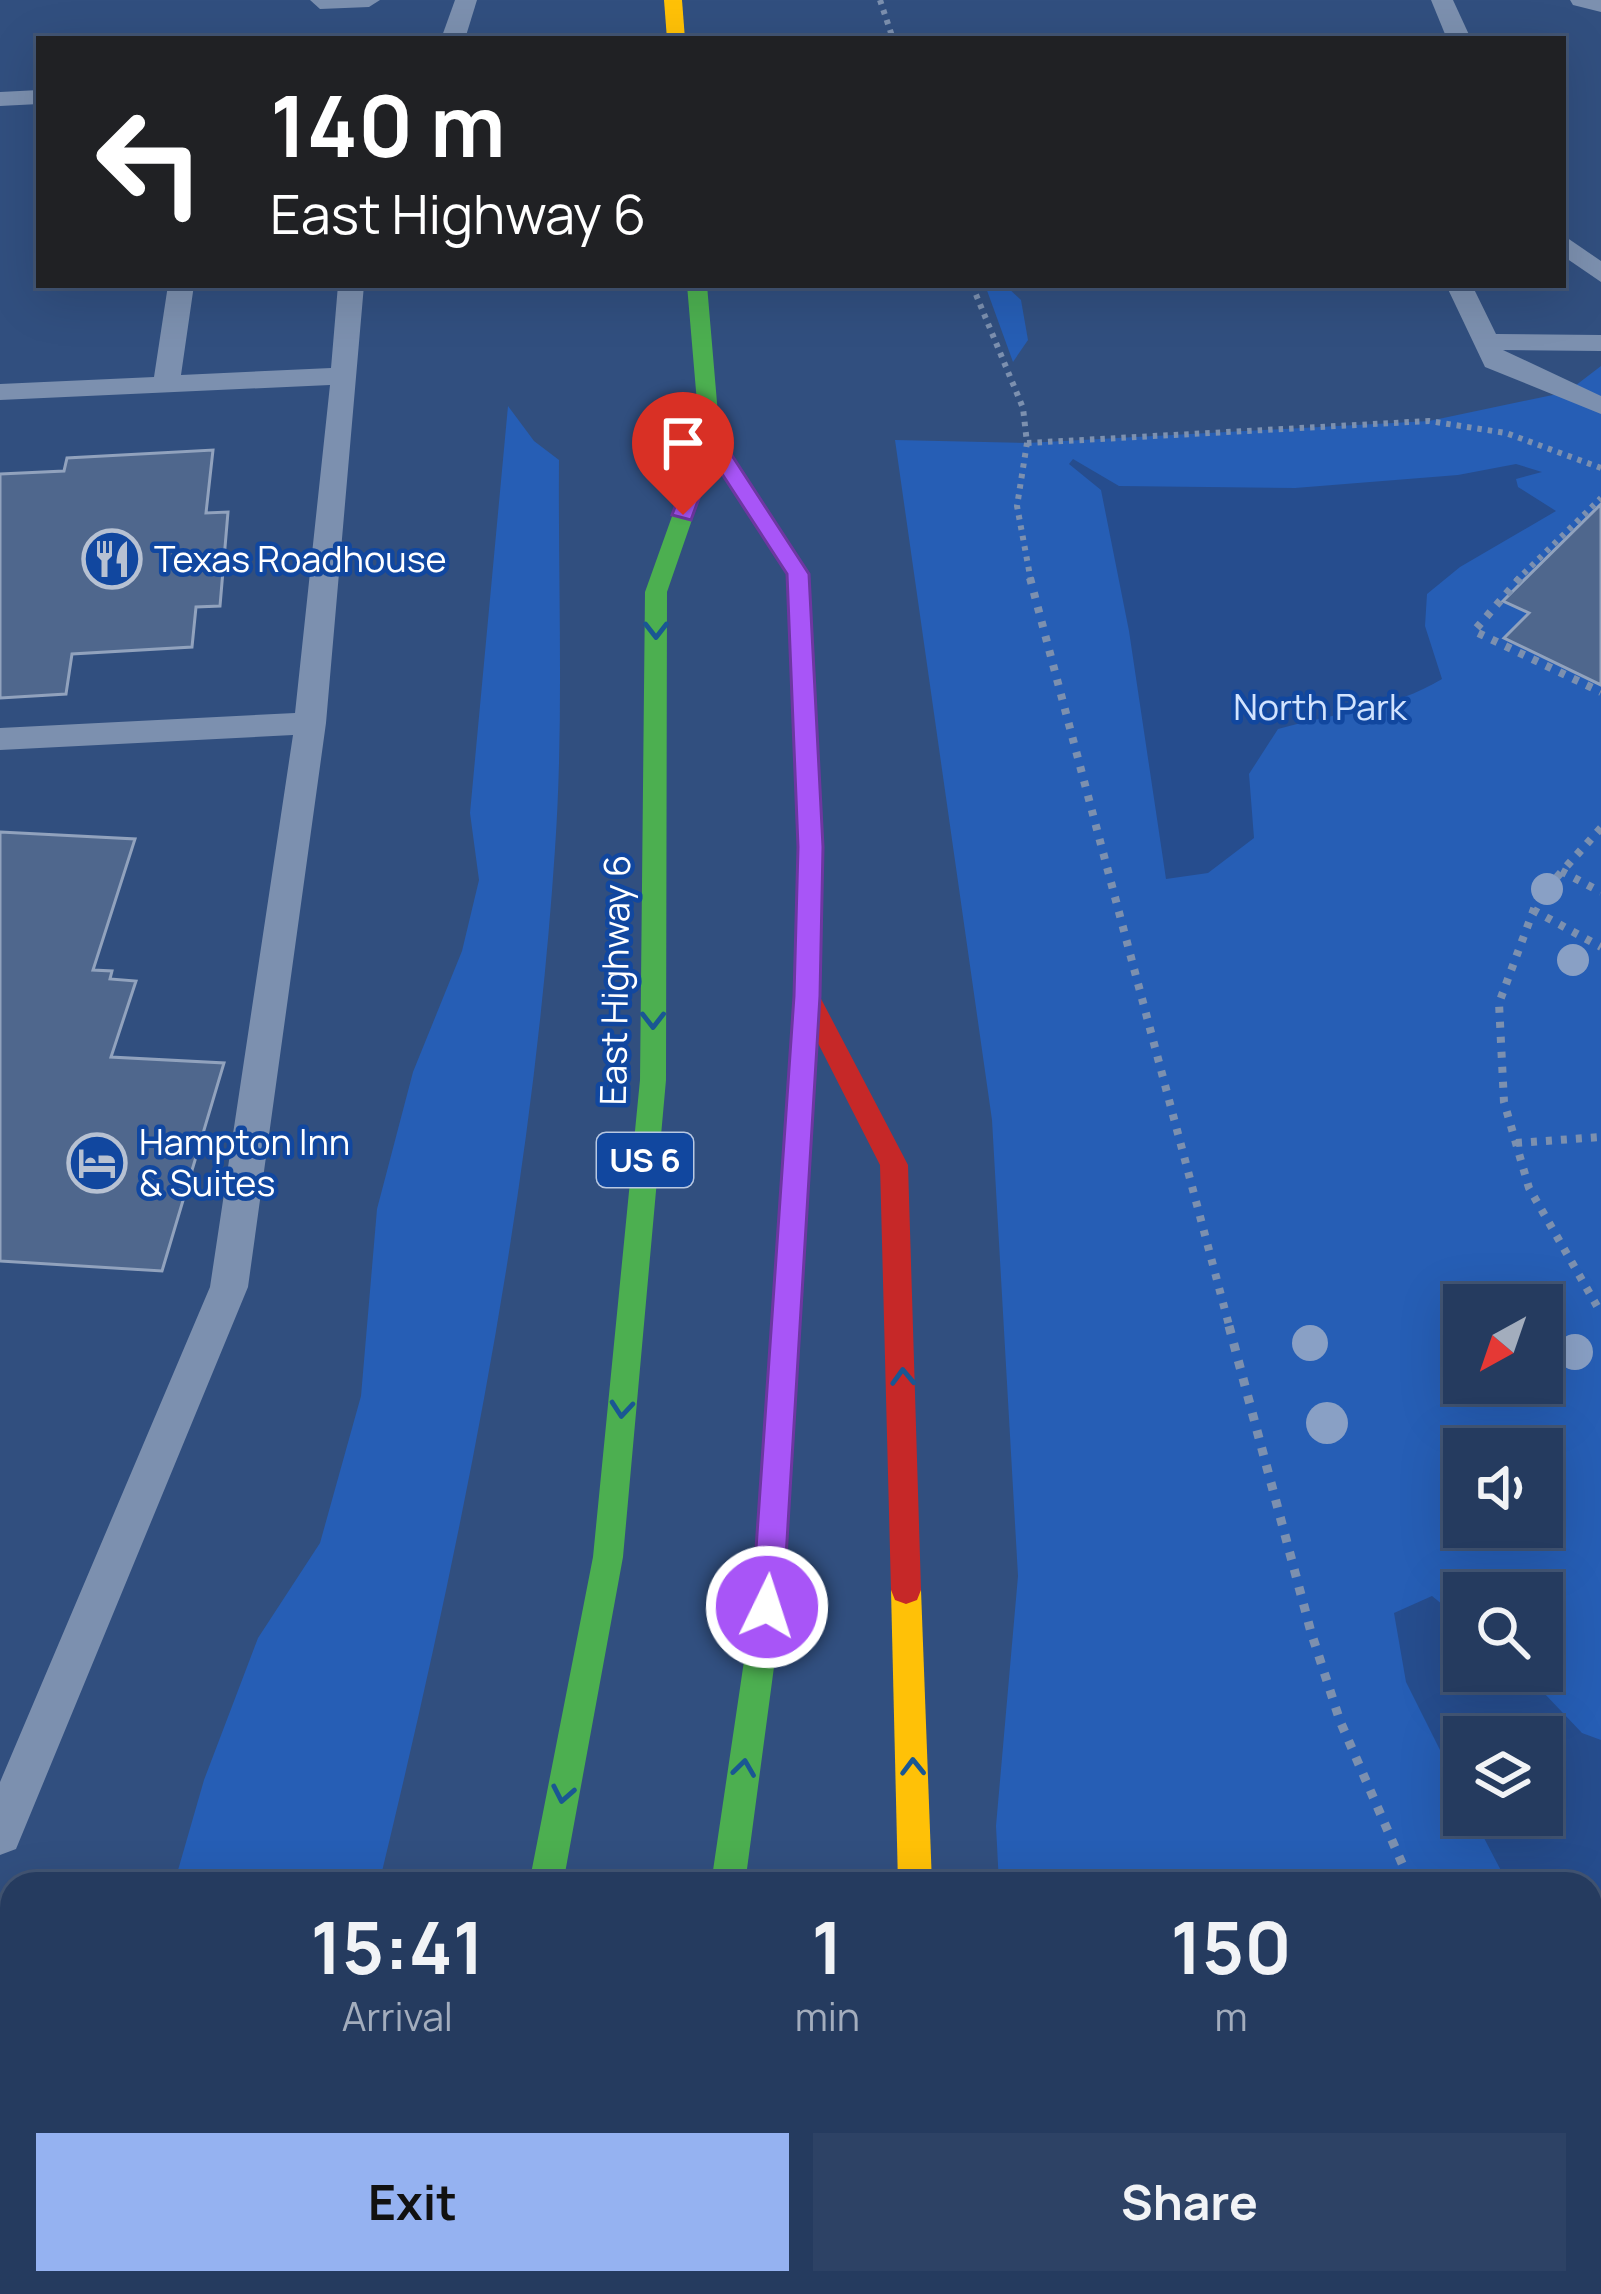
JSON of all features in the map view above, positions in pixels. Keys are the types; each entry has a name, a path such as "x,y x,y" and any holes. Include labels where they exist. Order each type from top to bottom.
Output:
{"highway":[{"path":"673,0 676,36"},
{"name":"East Highway 6","path":"548,1872 608,1557 652,1080 656,592 710,438 697,288"},
{"name":"East Highway 6","path":"710,438 798,574 810,847 807,996 767,1607 730,1872"},
{"name":"US 6","path":"807,996 894,1165 915,1872"}],"lane":[{"path":"320,2 369,0"},
{"path":"454,36 466,0"},
{"path":"1442,0 1459,36"},
{"path":"1581,0 1601,5"},
{"path":"0,99 36,97"},
{"path":"1566,245 1601,274"},
{"path":"166,384 181,288"},
{"path":"0,1834 229,1287 310,723 351,288"},
{"path":"1461,288 1495,361 1601,406"},
{"path":"1486,342 1601,343"},
{"path":"0,392 344,376"},
{"path":"0,739 310,723"}],"path":[{"path":"880,0 892,36"},
{"path":"973,288 1023,408 1027,443 1017,506 1025,559 1318,1655 1340,1721 1406,1872"},
{"path":"1027,443 1429,421 1506,433 1601,469"},
{"path":"1601,498 1495,602 1501,605 1474,631 1601,692"},
{"path":"1601,828 1533,910 1499,1003 1504,1102 1529,1188 1601,1313"},
{"path":"1561,871 1601,892"},
{"path":"1533,910 1601,947"},
{"path":"1516,1143 1601,1136"}],"green space":[{"path":"986,288 1008,288 1021,300 1028,340 1013,362"},
{"name":"North Park","path":"1601,366 1601,1872 998,1872 996,1826 1018,1576 992,1120 895,440 1027,443 1429,421 1567,392"},
{"path":"508,406 534,441 559,460 555,849 544,980 511,1240 465,1500 409,1757 382,1872 177,1872 204,1780 258,1638 320,1543 361,1396 377,1209 413,1072 462,951 479,880 470,813"}],"shaded area":[{"path":"1073,459 1119,486 1295,488 1458,475 1516,464 1542,472 1516,479 1518,487 1556,511 1460,567 1427,594 1425,626 1442,679 1383,704 1278,729 1249,774 1254,838 1208,873 1166,879 1129,631 1101,490 1069,464"},
{"path":"1432,1596 1443,1605 1443,1692 1543,1692 1582,1733 1601,1740 1601,1872 1502,1872 1483,1836 1563,1836 1563,1716 1443,1716 1443,1756 1406,1682 1394,1613"}],"building":[{"name":"Texas Roadhouse","path":"213,450 206,513 228,512 220,606 196,607 192,647 72,654 66,694 0,698 0,474 64,471 67,458"},
{"path":"1601,504 1601,685 1504,638 1529,613 1503,601"},
{"name":"Hampton Inn & Suites","path":"0,832 135,839 93,970 112,971 110,979 136,981 111,1057 224,1063 162,1271 0,1261"}],"traffic: fast":[{"path":"548,1872 608,1557 653,1080 656,592 710,438 697,288"},
{"path":"710,438 798,575 810,847 807,996 767,1607 730,1872"}],"traffic: slow":[{"path":"673,0 676,36"},
{"path":"906,1590 915,1872"}],"traffic: jam":[{"path":"809,1000 894,1165 906,1590"}],"place":[{"name":"Texas Roadhouse","path":"112,559"},
{"name":"Hampton Inn & Suites","path":"97,1163"}],"route":[{"path":"683,515 710,438 798,574 810,847 807,996 767,1607"}]}
